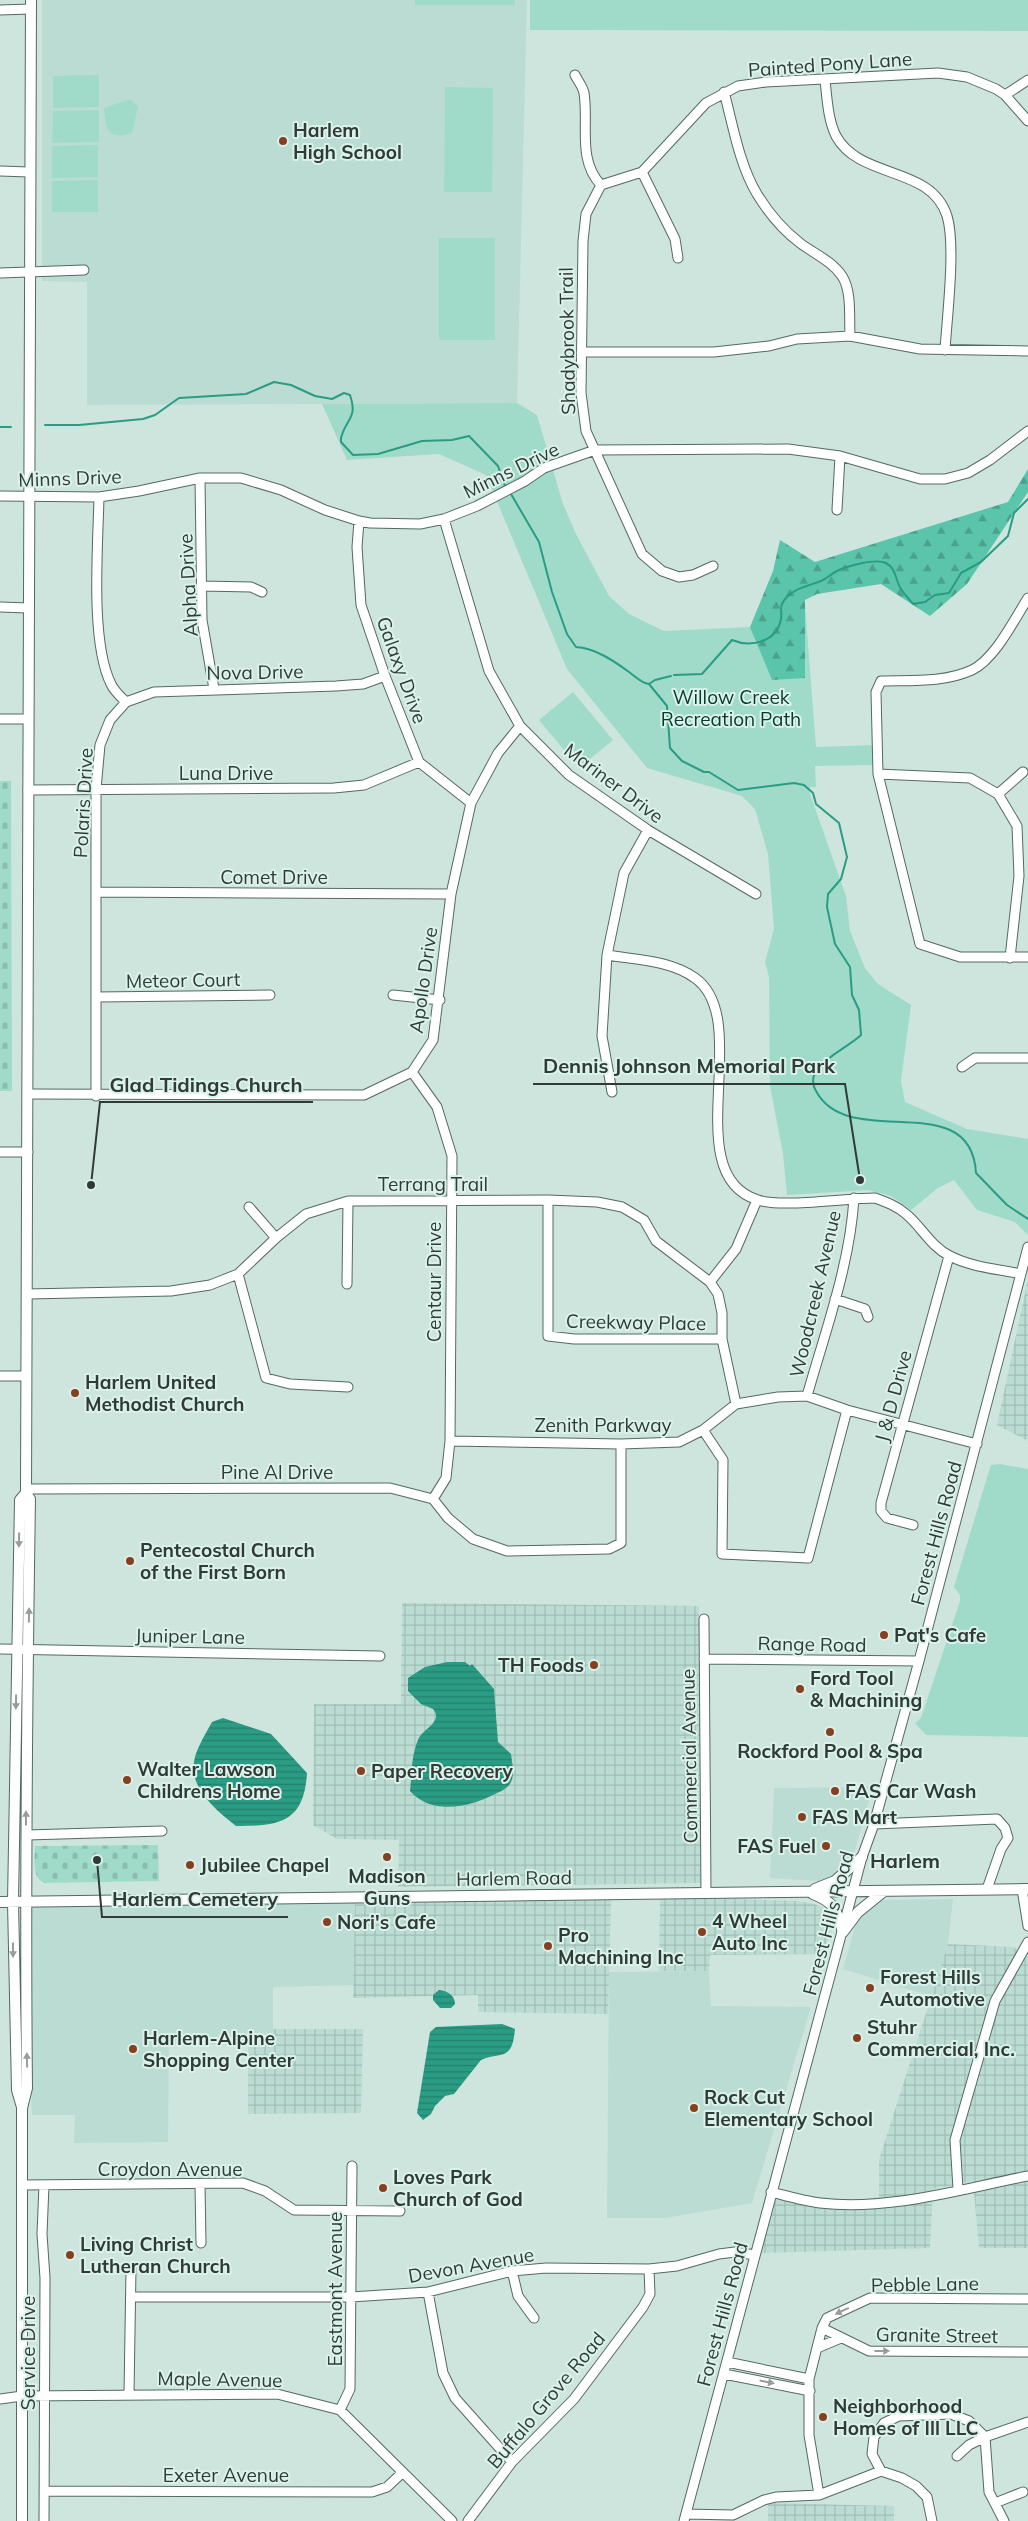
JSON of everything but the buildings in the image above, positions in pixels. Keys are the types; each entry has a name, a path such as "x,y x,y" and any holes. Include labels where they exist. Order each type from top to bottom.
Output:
{"main road":[{"path":"22,2521 22,2108 27,2088 30,1499 26,1491 26,1376 28,1152 28,272 31,5"},
{"path":"22,2108 16,2090 13,1902 20,1500 26,1491"},
{"path":"807,1892 835,1881 862,1857"},
{"name":"Harlem Road","path":"0,1902 1025,1889"},
{"path":"842,1932 858,1912 884,1890"},
{"path":"807,1892 831,1903 836,1909 842,1932"}],"street":[{"path":"0,10 31,5"},
{"name":"Painted Pony Lane","path":"601,185 642,172 706,103 738,86 766,82 938,73 967,77 1005,95"},
{"path":"575,75 584,91 586,154 592,176 601,185"},
{"path":"825,80 830,115 836,136 851,155 882,170 911,179 939,200 947,217 950,249 945,350"},
{"path":"1028,80 1005,95 1028,121"},
{"path":"724,92 744,163 756,192 781,225 842,276 848,298 850,336"},
{"path":"0,171 29,172"},
{"path":"642,172 675,239 678,258"},
{"name":"Shadybrook Trail","path":"601,185 586,214 585,223 582,412 586,430 642,554 662,571 679,577 694,576 713,566"},
{"path":"0,273 84,270"},
{"path":"582,352 714,352 769,346 797,339 850,336 920,349 1028,351"},
{"name":"Minns Drive","path":"0,496 99,497 200,478 241,478 281,490 325,510 370,524 420,524 444,519 500,495 544,468 595,450 788,449 840,456 920,479 945,479 968,473 990,460 1028,431"},
{"path":"837,510 840,456"},
{"name":"Alpha Drive","path":"200,478 202,620 214,689"},
{"path":"99,497 97,564 100,654 111,686 126,702"},
{"name":"Mariner Drive","path":"444,519 489,671 520,726 569,775 648,830 756,894"},
{"name":"Galaxy Drive","path":"359,521 356,547 361,604 385,676 419,762"},
{"path":"202,586 251,587 262,592"},
{"path":"1028,598 994,652 973,670 942,679 881,681 876,692 878,774 920,944 960,958 1028,957"},
{"path":"0,607 28,608"},
{"name":"Nova Drive","path":"126,702 154,692 336,686 363,684 385,676"},
{"name":"Polaris Drive","path":"96,1096 96,789 100,745 110,720 126,702"},
{"path":"0,719 27,719"},
{"name":"Apollo Drive","path":"412,1072 433,1040 440,1000 451,894 471,803 498,753 520,726"},
{"path":"419,762 471,803"},
{"name":"Luna Drive","path":"28,790 334,788 364,785 419,762"},
{"path":"998,794 1023,772"},
{"path":"878,774 970,778 998,794 1017,826 1019,876 1010,958"},
{"path":"612,1092 602,1036 607,956 624,873 648,830"},
{"name":"Comet Drive","path":"96,892 451,894"},
{"path":"607,956 666,964 696,978 713,1001 720,1031 717,1124 721,1154 732,1180 744,1194 757,1200 777,1203 875,1198 889,1203 907,1214 924,1236 949,1256 970,1264 1021,1274"},
{"name":"Meteor Court","path":"96,997 270,995"},
{"path":"393,995 440,1000"},
{"path":"962,1067 975,1058 1028,1058"},
{"path":"28,1094 96,1096 364,1095 412,1072"},
{"name":"Centaur Drive","path":"412,1072 437,1107 452,1156 450,1200 450,1441 446,1478 433,1499"},
{"path":"0,1152 28,1152"},
{"name":"Woodcreek Avenue","path":"807,1396 835,1299 852,1221 854,1198"},
{"name":"Terrang Trail","path":"27,1294 171,1291 210,1285 238,1274 276,1238 306,1214 348,1201 548,1200 598,1202 622,1207 644,1220 656,1241 710,1282 718,1294 722,1313 722,1340 736,1404"},
{"name":"Creekway Place","path":"548,1200 548,1336 574,1339 722,1340"},
{"path":"710,1282 736,1249 757,1200"},
{"path":"347,1284 348,1201"},
{"path":"249,1206 276,1238"},
{"name":"Forest Hills Road","path":"685,2518 862,1857 874,1824 919,1661 1028,1247"},
{"name":"J & D Drive","path":"913,1525 887,1518 881,1511 881,1503 949,1256"},
{"path":"238,1274 266,1378 290,1384 348,1387"},
{"path":"835,1299 865,1309 868,1317"},
{"path":"0,1376 26,1376"},
{"name":"Zenith Parkway","path":"450,1441 621,1444 679,1442 703,1430 736,1404 778,1397 807,1396 847,1410 977,1444"},
{"path":"703,1430 723,1460 722,1554 808,1558 847,1410"},
{"path":"433,1499 448,1518 473,1539 507,1551 609,1549 621,1543 621,1444"},
{"name":"Pine Al Drive","path":"26,1491 390,1488 433,1499"},
{"name":"Commercial Avenue","path":"704,1619 706,1893"},
{"name":"Juniper Lane","path":"0,1649 380,1656"},
{"name":"Range Road","path":"704,1659 919,1661"},
{"path":"874,1824 982,1818 996,1819 1005,1828 1008,1838 1001,1849 986,1889"},
{"path":"27,1836 162,1831"},
{"path":"1025,1889 1028,1926"},
{"path":"958,2189 955,2140 995,2001 1028,1942"},
{"name":"Eastmont Avenue","path":"340,2410 350,2389 352,2166"},
{"path":"771,2192 820,2203 861,2205 917,2200 958,2189 1028,2176"},
{"name":"Croydon Avenue","path":"22,2185 243,2183 265,2191 294,2210 400,2211"},
{"path":"200,2184 201,2244"},
{"name":"Service Drive","path":"44,2185 42,2234 45,2278 44,2521"},
{"name":"Devon Avenue","path":"131,2297 351,2297 428,2292 512,2271 546,2268 649,2269 677,2266 719,2254 736,2252 755,2255"},
{"name":"Buffalo Grove Road","path":"468,2521 512,2462 574,2399 643,2307 650,2294 649,2269"},
{"path":"129,2394 131,2270"},
{"path":"512,2271 518,2296 534,2318"},
{"path":"428,2292 443,2373 455,2398 512,2462"},
{"name":"Pebble Lane","path":"822,2328 827,2318 870,2298 1028,2299"},
{"path":"819,2495 809,2435 809,2379 822,2328"},
{"name":"Granite Street","path":"822,2328 869,2351 1028,2352"},
{"path":"817,2348 841,2338"},
{"path":"727,2362 809,2379"},
{"path":"724,2374 810,2391"},
{"name":"Maple Avenue","path":"0,2399 22,2396 129,2394 278,2394 340,2410"},
{"path":"340,2410 452,2521"},
{"path":"881,2471 872,2454 874,2437 884,2423 898,2416 950,2414 969,2421 985,2437 989,2492 1004,2521"},
{"path":"957,2456 969,2445 985,2437 1028,2422"},
{"path":"685,2518 733,2516 764,2500 776,2497 819,2495 881,2471 902,2478 916,2486 927,2497 932,2521"},
{"name":"Exeter Avenue","path":"44,2491 372,2492 387,2487 402,2473"},
{"path":"995,2503 1023,2492"}],"shaded area":[{"name":"Harlem High School","path":"42,0 527,0 517,403 87,405 87,282 42,281"},
{"path":"1028,1279 1028,1441 997,1425"},
{"path":"402,1603 699,1606 701,1883 398,1887 399,1840 337,1839 313,1825 314,1704 401,1704"},
{"path":"447,1662 465,1662 470,1666 472,1664 494,1689 498,1742 511,1754 513,1772 511,1782 503,1790 476,1802 452,1807 429,1804 419,1799 410,1791 413,1759 418,1740 434,1722 436,1714 433,1709 421,1704 408,1691 408,1678 425,1667"},
{"path":"223,1718 271,1734 307,1773 305,1790 295,1812 277,1822 265,1825 236,1826 212,1805 205,1796 195,1778 195,1757 212,1722"},
{"path":"873,1787 854,1853 837,1874 821,1881 770,1878 774,1788"},
{"path":"660,1897 798,1901 827,1909 832,1914 834,1922 823,1954 710,1955 709,1971 659,1971"},
{"path":"953,1899 948,1944 931,1996 843,1969 855,1927 860,1916 872,1904 884,1900"},
{"path":"611,1900 608,2014 478,2012 478,1995 353,1998 355,1903"},
{"path":"355,1903 354,1985 273,1987 273,2035 255,2045 169,2044 168,2142 74,2143 75,2115 32,2115 29,1991 31,1905"},
{"path":"948,1944 1013,1947 1028,1956 1028,2248 979,2248 973,2181 933,2189 930,2248 760,2253 778,2191 817,2197 857,2200 879,2197 879,2160"},
{"name":"Rock Cut Elementary School","path":"709,1971 711,2006 811,2007 752,2203 665,2218 607,2218 609,1972"},
{"path":"439,1990 448,1992 454,1998 455,2004 451,2008 440,2008 433,2000 433,1995"},
{"path":"502,2024 515,2029 514,2039 508,2051 481,2060 454,2094 445,2096 435,2106 431,2114 423,2120 417,2113 430,2032 436,2027"},
{"path":"273,2029 363,2029 361,2113 248,2114 248,2045 255,2045 273,2035"},
{"path":"768,2503 894,2506 894,2521 768,2521"}],"green space":[{"path":"415,0 515,0 515,5 415,5"},
{"path":"530,0 1028,0 1028,31 530,30"},
{"path":"99,75 99,107 53,108 53,76"},
{"path":"445,87 493,88 492,192 444,192"},
{"path":"132,100 138,107 132,133 124,135 113,134 107,127 104,108"},
{"path":"99,110 99,142 52,143 53,111"},
{"path":"98,145 98,177 52,178 52,146"},
{"path":"98,180 98,212 52,212 52,181"},
{"path":"439,238 495,238 495,340 439,340"},
{"name":"Willow Creek Recreation Path","path":"517,403 537,415 563,504 576,534 609,596 629,614 664,631 750,627 769,637 801,554 816,747 874,745 874,765 815,766 816,787 810,787 809,791 846,896 850,931 865,968 878,984 911,1005 901,1081 905,1102 967,1129 1028,1139 1028,1235 1015,1222 977,1210 954,1180 938,1188 911,1210 891,1196 868,1190 787,1195 783,1154 770,1086 769,977 765,962 774,929 768,854 755,809 742,796 647,768 567,669 486,475 439,454 347,460 322,404"},
{"path":"1028,469 1028,492 967,584 930,616 881,584 817,594 805,600 805,678 772,680 750,627 773,571 780,540 815,562 1008,502"},
{"path":"573,692 613,740 579,768 539,720"},
{"path":"0,781 11,781 12,1091 0,1091"},
{"path":"1000,1464 1028,1469 1028,1737 926,1735 915,1723 921,1718 960,1601 960,1595 954,1587 989,1471 991,1465"},
{"path":"158,1845 159,1881 44,1883 35,1872 35,1846"}],"waterway":[{"path":"45,425 79,425 143,419 155,415 179,398 246,394 274,382 291,385 315,396 332,399 344,393 350,395 353,409 343,431 341,442 353,455 378,454 422,441 452,440 469,436 498,466 505,486"},
{"path":"0,427 11,427"},
{"path":"511,494 539,542 552,592 567,634 576,647 604,656 641,681 649,684 667,706 670,748 682,761 704,772 709,772 738,790 794,783 804,785 813,793 816,804 839,823 847,857 841,879 828,894 827,907 835,944 850,967 852,995 859,1010 861,1035 827,1060 817,1070 813,1080 816,1091 832,1109 854,1118 932,1125 954,1132 969,1147 976,1173 1007,1205 1028,1219"},
{"path":"674,675 702,674 732,640 755,643 769,638 779,627 781,606 789,595 847,567 876,561 890,565 899,586 913,604 925,602 935,595 949,593 961,573 981,562 1008,536 1014,513 1028,499"},
{"path":"649,684 655,680 671,676"}],"place":[{"name":"Harlem High School","path":"283,141"},
{"name":"Dennis Johnson Memorial Park","path":"860,1180"},
{"name":"Glad Tidings Church","path":"91,1185"},
{"name":"Harlem United Methodist Church","path":"75,1393"},
{"name":"Pentecostal Church of the First Born","path":"130,1561"},
{"name":"Pat's Cafe","path":"884,1635"},
{"name":"TH Foods","path":"594,1665"},
{"name":"Ford Tool & Machining","path":"800,1689"},
{"name":"Rockford Pool & Spa","path":"830,1732"},
{"name":"Paper Recovery","path":"361,1771"},
{"name":"Walter Lawson Childrens Home","path":"127,1780"},
{"name":"FAS Car Wash","path":"835,1791"},
{"name":"FAS Mart","path":"802,1817"},
{"name":"FAS Fuel","path":"826,1846"},
{"name":"Madison Guns","path":"387,1857"},
{"name":"Harlem Cemetery","path":"97,1860"},
{"name":"Jubilee Chapel","path":"190,1865"},
{"name":"Nori's Cafe","path":"327,1922"},
{"name":"4 Wheel Auto Inc","path":"702,1932"},
{"name":"Pro Machining Inc","path":"548,1946"},
{"name":"Forest Hills Automotive","path":"870,1988"},
{"name":"Stuhr Commercial, Inc.","path":"857,2038"},
{"name":"Harlem-Alpine Shopping Center","path":"133,2049"},
{"name":"Rock Cut Elementary School","path":"694,2108"},
{"name":"Loves Park Church of God","path":"383,2188"},
{"name":"Living Christ Lutheran Church","path":"70,2255"},
{"name":"Neighborhood Homes of Ill LLC","path":"823,2417"}],"district":[{"name":"Harlem","path":"905,1860"}]}
